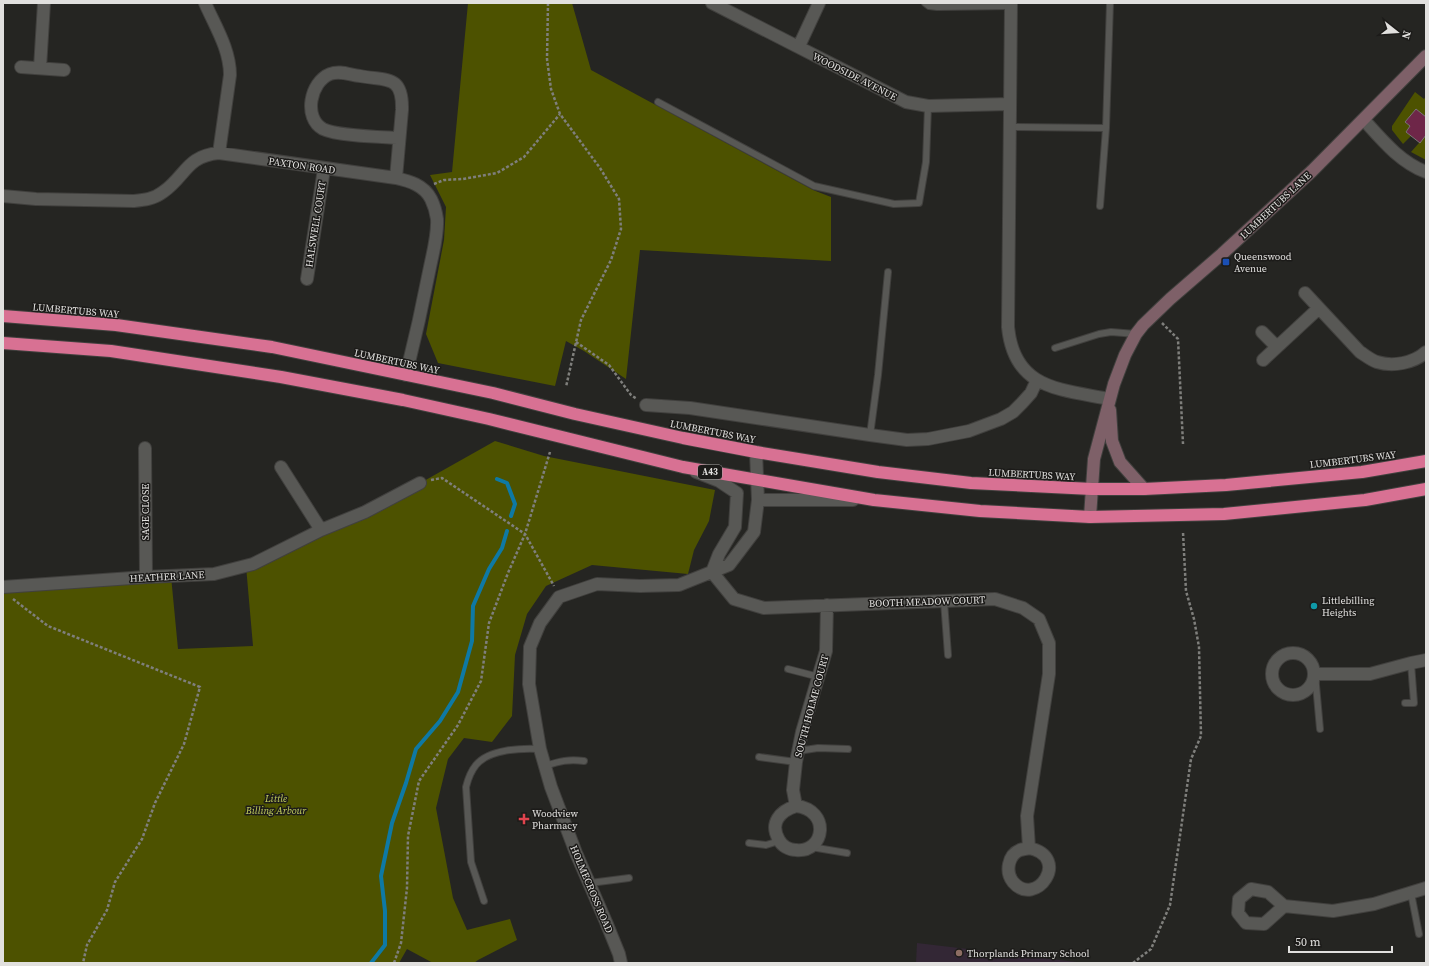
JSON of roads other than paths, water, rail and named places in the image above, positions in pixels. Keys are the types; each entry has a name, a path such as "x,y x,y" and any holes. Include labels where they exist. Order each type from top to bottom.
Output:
{"highway":[{"name":"LUMBERTUBS WAY","path":"3,316 116,325 272,347 493,393 575,414 683,438 756,452 878,472 971,483 1144,489 1226,485 1347,473 1426,461"},
{"name":"A43","path":"3,343 111,351 288,378 419,403 683,467 874,500 980,511 1090,517 1224,514 1365,500 1426,489"}],"street":[{"path":"40,68 44,3"},
{"path":"205,3 228,52 230,64 230,75 219,153"},
{"name":"WOODSIDE AVENUE","path":"712,3 906,102 928,106 1010,104"},
{"path":"798,46 819,3"},
{"path":"1011,5 1008,333 1012,350 1024,369 1044,384 1057,389 1109,399 1112,441 1117,455 1120,462 1144,489"},
{"name":"LUMBERTUBS LANE","path":"1090,517 1094,459 1109,399 1122,362 1136,334 1154,314 1274,206 1364,120 1426,56"},
{"path":"21,67 64,70"},
{"path":"396,178 402,101 399,90 392,81 340,72 328,74 317,84 314,91 311,112 317,125 323,129 339,133 399,138"},
{"path":"1364,120 1386,144 1405,161 1426,172"},
{"name":"PAXTON ROAD","path":"3,196 36,199 146,200 163,192 192,162 208,154 219,153 396,178 407,181 422,188 431,199 437,220 436,234 422,305 406,375"},
{"name":"HALSWELL COURT","path":"307,278 324,169"},
{"path":"1305,293 1360,352 1377,362 1391,364 1406,362 1416,359 1426,352"},
{"path":"1263,360 1319,308"},
{"path":"1262,332 1277,347"},
{"name":"LUMBERTUBS WAY","path":"646,405 690,408 907,440 928,439 969,431 1001,419 1014,412 1030,393 1037,380"},
{"name":"SAGE CLOSE","path":"145,448 146,577"},
{"path":"712,572 729,565 754,532 758,500 756,452"},
{"path":"281,467 321,530"},
{"path":"683,467 719,481 737,493 735,527 718,554 712,572"},
{"name":"HEATHER LANE","path":"6,591 146,577 214,574 254,564 321,530 365,512 420,483"},
{"path":"758,500 874,500"},
{"name":"HOLMECROSS ROAD","path":"621,963 609,928 576,853 554,794 540,749 529,684 530,647 540,623 559,598 597,584 679,586 712,572"},
{"name":"BOOTH MEADOW COURT","path":"712,572 734,599 764,608 995,599 1023,608 1039,619 1049,643 1049,674 1027,816 1029,848"},
{"name":"SOUTH HOLME COURT","path":"796,806 793,790 797,757 826,652 827,605"},
{"path":"1315,674 1370,674 1426,660"},
{"path":"796,806 804,806 811,810 816,816 820,826 819,834 811,847 799,851 792,850 785,847 779,841 776,834 777,820 780,814 786,809 796,806"},
{"path":"1284,906 1333,911 1374,904 1426,888"}],"lane":[{"path":"925,3 929,6 937,7 1011,5"},
{"path":"1100,206 1106,128 1110,3"},
{"path":"658,102 814,186 894,204 919,203 926,162 928,106"},
{"path":"1009,128 1106,128"},
{"path":"870,435 878,375 888,272"},
{"path":"1055,348 1099,334 1111,332 1136,334"},
{"path":"944,601 948,655"},
{"path":"1405,703 1414,702 1411,663"},
{"path":"788,670 819,676"},
{"path":"1315,674 1320,729"},
{"path":"484,901 471,862 466,787 469,777 476,764 486,756 526,748 540,749"},
{"path":"759,757 797,757 818,748 848,749"},
{"path":"545,766 564,760 572,759 584,761"},
{"path":"749,843 766,845 779,841"},
{"path":"811,847 847,853"},
{"path":"590,883 629,878"},
{"path":"1411,893 1419,934"}],"waterway":[{"path":"497,479 507,483 515,504 511,516"},
{"path":"371,963 385,945 385,911 381,876 392,823 416,749 440,721 458,692 472,641 473,606 489,569 502,548 507,531"}],"place":[{"name":"Queenswood Avenue","path":"1226,262"},
{"name":"Littlebilling Heights","path":"1314,606"},
{"name":"Woodview Pharmacy","path":"524,819"},
{"name":"Thorplands Primary School","path":"959,953"}],"park label":[{"name":"Little Billing Arbour","path":"276,804"}]}
